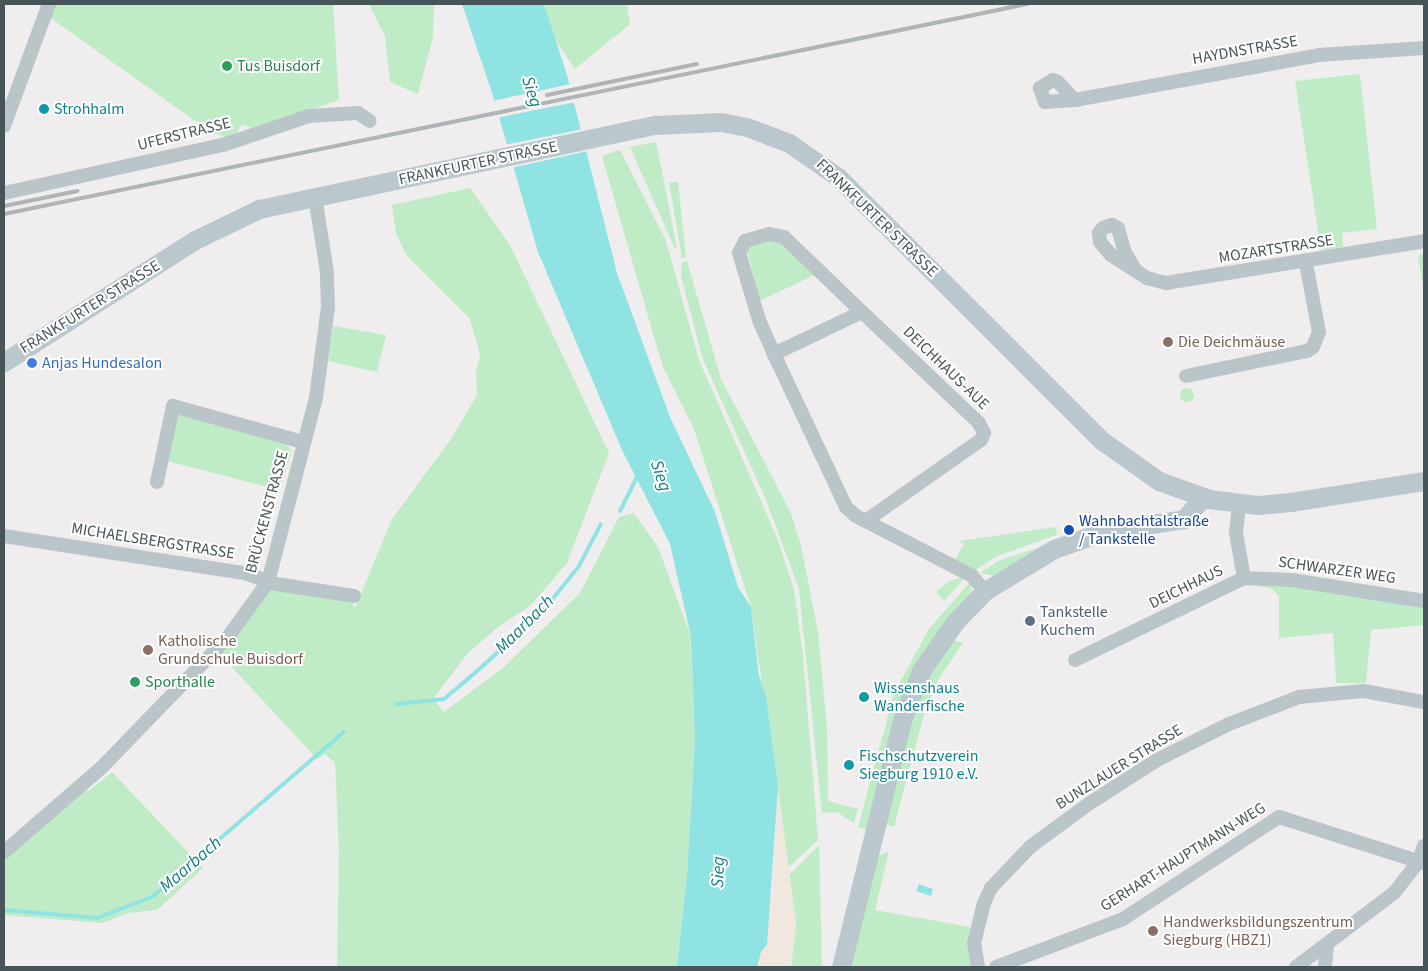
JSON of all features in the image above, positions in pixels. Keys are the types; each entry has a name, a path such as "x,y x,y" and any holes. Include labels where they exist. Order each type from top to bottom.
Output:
{"main road":[{"name":"FRANKFURTER STRASSE","path":"4,362 195,240 239,217 315,196 635,130 691,121 721,122 789,143 816,159 887,224 1101,440 1160,481 1203,497 1239,504 1291,502 1424,481"},
{"path":"841,967 902,720 921,671 955,622 985,591 1032,560 1073,541 1105,531 1184,519 1203,497"}],"street":[{"path":"4,126 49,4"},
{"name":"HAYDNSTRASSE","path":"1074,100 1318,55 1424,48"},
{"name":"UFERSTRASSE","path":"4,193 223,145 309,116 358,113 370,121"},
{"name":"BRÜCKENSTRASSE","path":"4,852 102,766 228,637 268,582 316,398 328,307 326,272 315,196"},
{"name":"DEICHHAUS-AUE","path":"868,520 981,440 984,433 979,424 784,237 769,234 745,241 739,253 760,323 846,507 856,516 868,520 972,576 985,591"},
{"name":"MOZARTSTRASSE","path":"1136,271 1147,278 1166,283 1306,263 1424,241"},
{"path":"1186,376 1307,351 1313,347 1319,332 1306,263"},
{"path":"774,354 862,312"},
{"path":"157,482 172,406 303,442"},
{"name":"DEICHHAUS","path":"1075,660 1244,578 1236,533 1239,504"},
{"name":"MICHAELSBERGSTRASSE","path":"4,536 244,573 268,582 354,596"},
{"name":"SCHWARZER WEG","path":"1244,578 1292,580 1424,601"},
{"name":"BUNZLAUER STRASSE","path":"978,967 974,943 984,903 991,888 1030,847 1090,803 1157,760 1229,724 1299,696 1364,691 1424,702"},
{"name":"GERHART-HAUPTMANN-WEG","path":"996,967 1123,919 1279,817 1422,862"},
{"path":"1296,967 1394,893 1422,862 1424,846"},
{"path":"1325,967 1327,944"}],"green space":[{"name":"Tus Buisdorf","path":"55,4 333,4 339,100 253,129 242,124 232,140 208,130 49,17"},
{"path":"369,4 434,4 433,37 418,94 390,82 385,36"},
{"path":"544,4 627,4 630,24 575,69 553,36"},
{"path":"1360,74 1377,229 1342,233 1343,247 1321,250 1295,81"},
{"path":"656,142 677,248 675,249 630,147"},
{"path":"620,150 666,241 699,360 778,540 794,590 803,655 818,840 788,868 751,607 694,429 663,367 602,156"},
{"path":"669,182 678,182 686,257 682,258"},
{"path":"470,188 510,245 609,453 567,563 531,605 498,627 468,653 433,699 444,712 504,667 580,593 619,517 634,513 658,547 691,637 695,739 687,875 677,967 337,967 339,850 335,763 325,754 317,759 218,652 271,586 351,599 355,608 392,519 451,439 477,395 476,372 480,355 470,319 407,256 396,233 392,205"},
{"path":"771,240 779,241 816,274 760,301 747,251 751,246"},
{"path":"1421,253 1424,256 1424,291 1418,258"},
{"path":"687,261 721,379 790,511 801,545 818,632 827,727 828,801 858,809 854,823 837,812 822,813 799,589 766,500 702,357 681,276 682,263"},
{"path":"333,326 386,335 377,372 328,361"},
{"path":"1187,388 1192,390 1194,395 1192,400 1187,402 1182,400 1180,395 1182,390"},
{"path":"178,414 284,443 291,449 291,455 279,490 167,461"},
{"path":"1056,527 1057,535 997,556 975,570 955,560 964,544 959,541"},
{"path":"1046,545 995,576 980,573 998,561"},
{"path":"965,578 944,601 936,592 950,581"},
{"path":"1278,581 1424,603 1424,625 1371,630 1366,683 1336,683 1333,633 1279,638 1279,596 1272,589 1255,585"},
{"path":"970,582 972,591 948,620 866,829 858,827 895,691 929,629"},
{"path":"952,640 963,643 940,677 926,707 894,827 885,824 903,737 928,673"},
{"path":"112,772 203,868 157,910 129,913 102,923 4,915 4,859 85,789 89,791"},
{"path":"819,845 822,967 791,967 796,924 789,875"},
{"path":"889,851 875,910 970,927 968,941 972,967 847,967 878,856"}],"sand":[{"path":"778,787 796,924 791,967 757,967 772,896"}],"water":[{"name":"Sieg","path":"462,4 544,4 567,75 617,273 670,417 715,512 738,587 751,607 759,676 766,696 778,787 767,945 761,952 757,967 677,967 687,875 695,739 691,637 670,544 622,450 538,252 492,93"},
{"path":"919,884 933,889 931,896 916,891"}],"pier":[{"path":"571,84 576,102 496,118 492,101"},
{"path":"583,129 588,151 511,168 504,145"}],"waterway":[{"name":"Maarbach","path":"620,511 638,475"},
{"name":"Maarbach","path":"397,704 444,699 476,672 543,611 579,566 601,524"},
{"name":"Maarbach","path":"4,910 97,918 152,897 344,732"}],"railway":[{"path":"4,214 1027,4"},
{"path":"547,95 697,64"},
{"path":"4,206 77,191"}],"place":[{"name":"Tus Buisdorf","path":"227,66"},
{"name":"Strohhalm","path":"44,109"},
{"name":"Die Deichmäuse","path":"1168,342"},
{"name":"Anjas Hundesalon","path":"32,363"},
{"name":"Wahnbachtalstraße / Tankstelle","path":"1069,530"},
{"name":"Tankstelle Kuchem","path":"1030,621"},
{"name":"Katholische Grundschule Buisdorf","path":"148,650"},
{"name":"Sporthalle","path":"135,682"},
{"name":"Wissenshaus Wanderfische","path":"864,697"},
{"name":"Fischschutzverein Siegburg 1910 e.V.","path":"849,765"},
{"name":"Handwerksbildungszentrum Siegburg (HBZ1)","path":"1153,931"}]}
